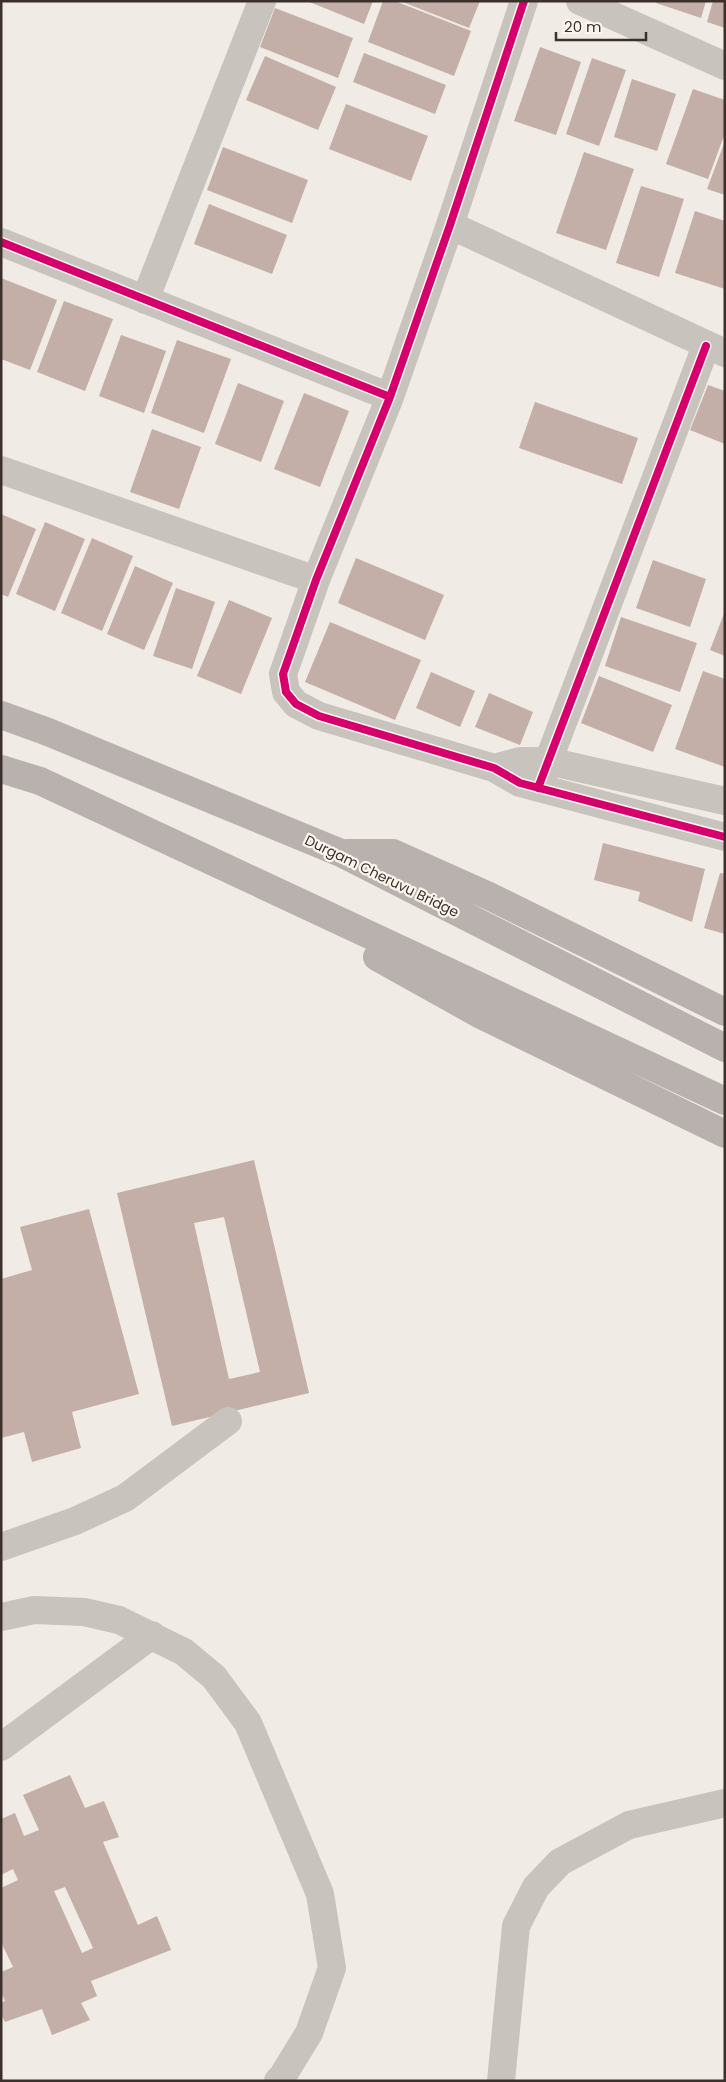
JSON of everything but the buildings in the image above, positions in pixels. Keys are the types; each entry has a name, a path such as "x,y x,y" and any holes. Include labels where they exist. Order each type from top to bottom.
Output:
{"main road":[{"name":"Durgam Cheruvu Bridge","path":"1,715 48,732 341,853 725,1048"},
{"path":"1,769 40,781 725,1101"},
{"path":"341,853 393,853 489,896 725,1012"},
{"path":"343,923 362,948 481,1015 725,1134"}],"street":[{"path":"145,300 262,1"},
{"path":"524,1 450,225 390,397 316,580 283,674 286,692 296,704 318,716 494,768 520,783 725,837"},
{"path":"580,1 725,66"},
{"path":"450,225 716,349 538,788"},
{"path":"1,242 390,397"},
{"path":"1,470 316,580"},
{"path":"494,768 520,761 548,761 725,801"},
{"path":"1,1547 76,1521 125,1498 228,1421"},
{"path":"1,1617 34,1610 84,1612 119,1620 184,1652 214,1677 248,1723 320,1894 332,1968 309,2032 282,2078 278,2081"},
{"path":"1,1747 152,1635"},
{"path":"501,2081 516,1926 536,1887 560,1862 629,1825 721,1802 725,1803"}],"cycle path":[{"path":"524,1 450,225 390,397 316,580 283,674 286,692 296,704 319,716 494,768 520,783 725,837"},
{"path":"1,242 390,397"},
{"path":"538,788 706,346"}]}
